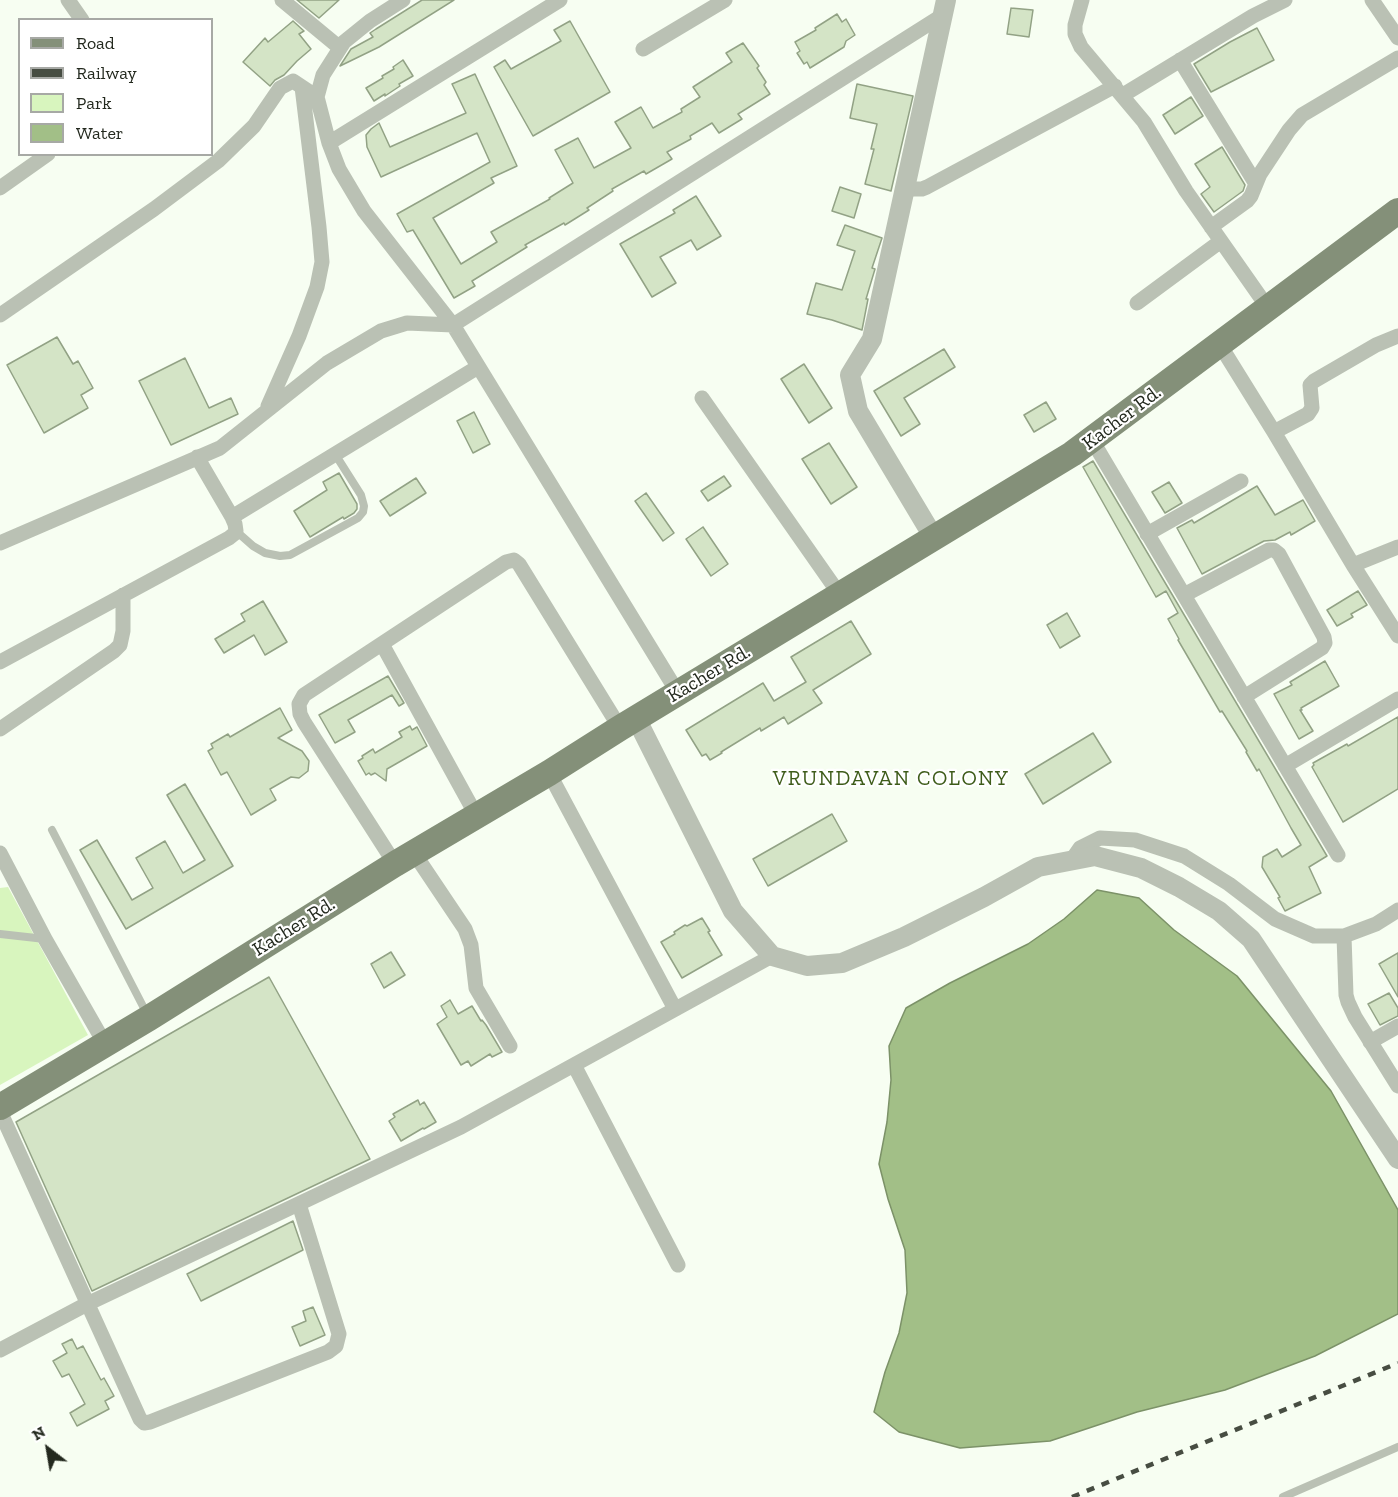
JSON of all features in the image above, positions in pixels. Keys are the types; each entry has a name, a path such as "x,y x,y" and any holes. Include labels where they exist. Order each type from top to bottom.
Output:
{"main road":[{"name":"Kacher Rd.","path":"0,1109 476,815 549,773 1072,454 1398,211"}],"street":[{"path":"68,0 81,18"},
{"path":"282,0 340,48"},
{"path":"403,0 370,21 344,42 323,75 317,97 339,170 364,211 453,325 678,693"},
{"path":"329,143 560,0"},
{"path":"643,49 725,0"},
{"path":"1082,0 1075,25 1077,40 1085,53 1144,122 1186,191 1268,308"},
{"path":"905,189 927,187 1180,60 1253,16 1285,0"},
{"path":"1372,0 1398,38"},
{"path":"934,538 858,411 850,375 872,339 945,8"},
{"path":"0,543 220,448 327,363 381,330 407,323 453,325 945,8"},
{"path":"1211,226 1251,196 1260,174 1289,130 1302,115 1398,58"},
{"path":"1180,60 1256,184"},
{"path":"0,315 218,162 254,126 280,88 293,81 317,97"},
{"path":"267,409 299,336 317,287 322,261 303,87"},
{"path":"0,188 45,156"},
{"path":"1137,303 1221,241"},
{"path":"1274,432 1308,414 1312,408 1310,385 1314,381 1376,345 1398,336"},
{"path":"1220,345 1398,636"},
{"path":"234,524 335,454 478,367"},
{"path":"702,398 840,595"},
{"path":"1092,440 1338,855"},
{"path":"0,662 234,534 234,524 197,457"},
{"path":"1148,534 1241,481"},
{"path":"1353,565 1398,547"},
{"path":"1184,596 1269,550 1274,550 1279,554 1324,637 1325,643 1322,648 1244,697"},
{"path":"510,1046 476,988 471,945 465,929 405,859 304,722 299,704 304,695 506,562 514,560 519,564 628,723 733,911 772,956 807,966 842,963 904,937 1038,867 1095,856 1141,868 1219,911 1251,939 1398,1159"},
{"path":"0,729 120,645 123,631 123,595"},
{"path":"382,644 476,815"},
{"path":"1285,766 1398,699"},
{"path":"549,773 675,1010"},
{"path":"1071,861 1080,848 1100,837 1136,840 1184,856 1229,884 1275,919 1314,936 1344,936 1376,924 1398,910"},
{"path":"0,853 45,939 105,1044"},
{"path":"1344,936 1348,1002 1354,1017 1398,1086"},
{"path":"0,1350 87,1305 461,1127 772,956"},
{"path":"1370,1042 1398,1026"},
{"path":"574,1065 678,1265"},
{"path":"0,1109 87,1305 140,1419 144,1423 328,1352 336,1346 339,1334 299,1204"}],"lane":[{"path":"234,524 253,546 265,553 280,556 290,555 358,518 364,506 361,495 335,454"},
{"path":"52,830 149,1018"},
{"path":"0,934 45,939"},
{"path":"1283,1497 1398,1448"}],"green space":[{"path":"8,887 88,1035 0,1085 0,888"}],"water":[{"path":"1097,890 1139,898 1174,930 1237,976 1331,1091 1398,1210 1398,1314 1315,1356 1225,1390 1137,1412 1050,1441 960,1448 899,1432 874,1412 899,1333 907,1293 905,1250 879,1164 887,1122 891,1080 889,1046 906,1008 1028,944 1064,919"}],"building":[{"path":"297,0 339,0 319,18"},
{"path":"422,0 454,0 379,47 340,66 351,49 373,37 370,33"},
{"path":"1011,8 1033,10 1029,37 1007,34"},
{"path":"837,14 842,22 846,19 855,35 846,41 844,47 810,68 807,62 804,64 797,53 800,51 795,42"},
{"path":"293,21 304,31 299,34 311,49 270,86 243,62 265,38 268,42"},
{"path":"570,21 610,92 533,136 494,67 505,60 511,69 561,41 554,30"},
{"path":"1257,28 1274,60 1211,92 1194,64"},
{"path":"743,43 759,66 757,68 770,94 738,114 742,119 719,133 712,123 690,136 691,139 667,152 672,159 612,189 613,191 587,208 589,210 525,245 527,247 472,281 475,286 454,298 413,230 407,232 397,214 490,162 477,133 381,177 367,147 366,135 379,123 390,147 466,113 452,84 475,74 517,166 491,178 494,183 433,218 461,264 497,242 491,232 550,199 573,183 555,150 578,138 594,168 631,148 615,122 641,107 653,128 682,112 681,109 700,97 693,87 732,62 726,53"},
{"path":"403,60 413,76 374,101 366,88 383,78 382,76"},
{"path":"857,84 913,96 891,191 865,184 874,149 871,149 877,124 850,118"},
{"path":"1191,97 1203,116 1175,134 1163,115"},
{"path":"1222,147 1245,185 1243,191 1214,212 1201,194 1210,187 1195,164"},
{"path":"840,187 861,194 854,218 832,211"},
{"path":"696,196 721,236 697,250 691,240 660,257 676,283 652,297 620,244 675,213 673,210"},
{"path":"845,225 882,238 872,268 875,269 866,299 868,299 862,330 807,314 816,283 842,290 855,251 837,245"},
{"path":"57,337 73,364 78,361 93,388 81,395 88,408 44,433 7,365"},
{"path":"944,349 955,367 904,398 920,424 901,436 874,391"},
{"path":"185,358 209,408 231,398 238,414 171,445 139,381"},
{"path":"804,364 832,408 809,423 781,379"},
{"path":"1046,402 1056,419 1034,432 1024,415"},
{"path":"474,412 490,444 473,453 457,421"},
{"path":"829,443 857,487 831,504 802,459"},
{"path":"1093,461 1327,856 1309,867 1321,893 1285,911 1278,898 1280,897 1262,867 1263,857 1277,849 1282,857 1301,845 1259,769 1257,771 1178,640 1168,619 1178,613 1166,591 1156,597 1083,467"},
{"path":"339,473 357,504 357,509 344,519 343,517 310,537 294,511 327,490 323,482"},
{"path":"724,476 731,486 708,501 701,491"},
{"path":"416,478 426,493 390,516 380,501"},
{"path":"1169,482 1182,503 1165,513 1152,492"},
{"path":"1257,486 1275,515 1303,500 1315,521 1291,535 1290,532 1275,540 1264,541 1202,574 1177,528 1192,520 1194,523"},
{"path":"646,493 674,533 663,541 635,501"},
{"path":"703,527 728,564 711,576 686,539"},
{"path":"1358,591 1367,605 1351,614 1353,617 1337,626 1327,610"},
{"path":"263,601 287,642 265,655 254,635 224,653 215,639 245,621 241,614"},
{"path":"1067,613 1080,636 1060,648 1047,625"},
{"path":"851,621 871,654 813,690 822,703 788,724 784,717 761,731 760,728 710,760 706,754 702,756 686,730 763,683 774,701 806,682 791,657"},
{"path":"1325,661 1339,686 1301,708 1300,710 1313,731 1299,739 1274,694 1292,685 1290,682"},
{"path":"388,676 404,703 399,706 392,695 348,720 355,732 335,743 319,715"},
{"path":"280,708 292,730 278,738 302,751 309,761 308,771 299,778 291,777 270,789 276,800 251,815 227,772 221,775 208,751 213,748 211,744 228,734 230,737"},
{"path":"1398,717 1398,789 1343,822 1312,767 1313,763"},
{"path":"410,726 412,730 417,727 427,746 387,769 386,781 375,773 366,775 358,761 363,758 362,756 373,749 375,753 402,737 399,732"},
{"path":"1093,733 1111,762 1043,804 1025,774"},
{"path":"185,784 233,866 126,929 80,850 97,840 132,900 153,888 136,858 165,841 183,873 205,860 167,795"},
{"path":"832,814 847,841 768,886 753,859"},
{"path":"702,918 722,955 682,978 661,942 685,925"},
{"path":"391,952 405,975 384,988 371,964"},
{"path":"1398,953 1398,997 1379,964"},
{"path":"269,977 370,1159 92,1291 16,1122"},
{"path":"1389,993 1398,1008 1398,1016 1380,1025 1368,1004"},
{"path":"450,1000 458,1014 472,1006 502,1052 492,1057 490,1054 471,1066 468,1061 461,1065 437,1024 447,1017 441,1006"},
{"path":"418,1100 420,1105 424,1102 436,1122 401,1141 389,1121 395,1117 393,1114"},
{"path":"293,1221 303,1250 201,1301 187,1274"},
{"path":"313,1307 325,1335 300,1346 292,1327 306,1321 303,1311"},
{"path":"72,1339 77,1349 83,1346 101,1380 104,1378 114,1396 105,1401 109,1409 77,1426 70,1413 85,1404 69,1374 62,1377 53,1361 67,1353 62,1344"}],"railway":[{"path":"1072,1497 1398,1363"}],"district":[{"name":"VRUNDAVAN COLONY","path":"891,779"}]}
